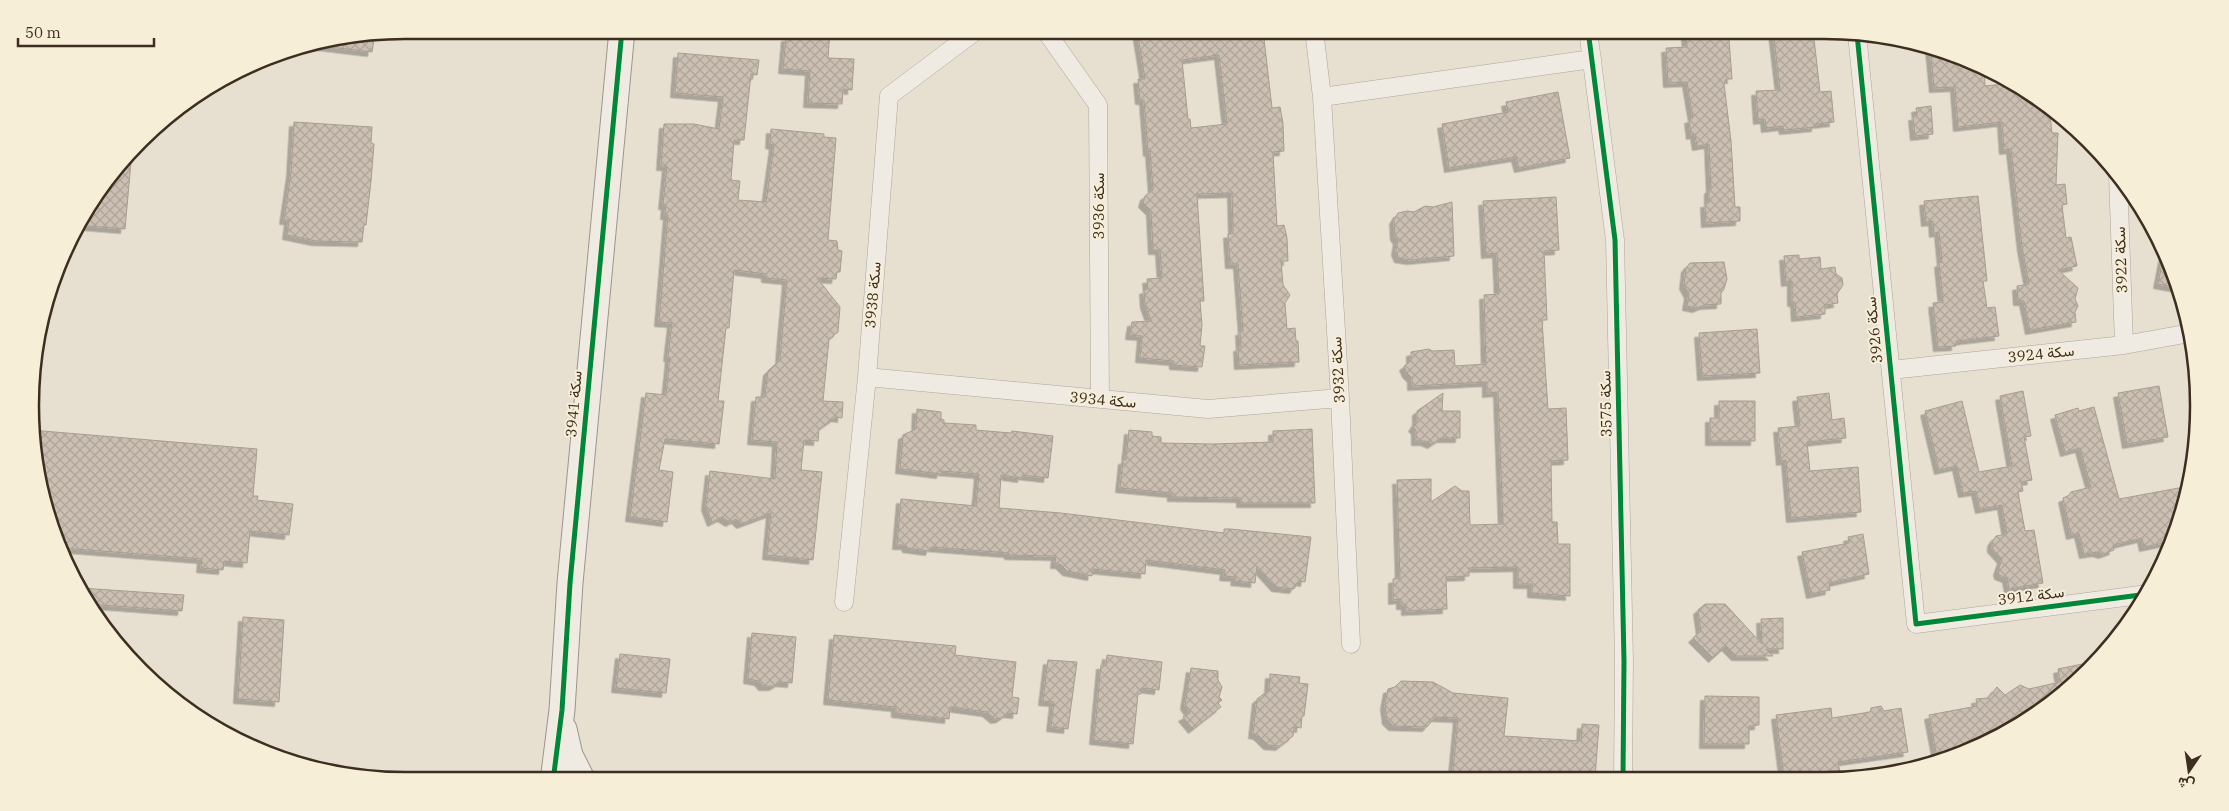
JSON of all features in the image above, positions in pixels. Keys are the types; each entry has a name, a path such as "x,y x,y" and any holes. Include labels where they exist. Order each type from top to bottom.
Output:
{"street":[{"name":"سكة 3941","path":"554,772 562,710 570,582 620,39"},
{"name":"سكة 3938","path":"844,602 867,377 889,96 965,39"},
{"name":"سكة 3936","path":"1051,39 1098,105 1100,399"},
{"name":"سكة 3932","path":"1315,39 1322,97 1340,398 1351,644"},
{"name":"سكة 3575","path":"1589,39 1615,240 1624,721 1623,772"},
{"name":"سكة 3926","path":"1858,41 1916,624"},
{"path":"1322,97 1592,59"},
{"name":"سكة 3922","path":"2118,188 2124,345"},
{"name":"سكة 3924","path":"1891,370 2124,345 2183,334"},
{"name":"سكة 3934","path":"867,377 1208,410 1340,398"},
{"name":"سكة 3912","path":"1916,624 2137,595"},
{"path":"562,710 570,755 578,772"},
{"name":"سكة 3575","path":"1624,721 1634,772"}],"building":[{"path":"786,39 829,39 828,58 854,59 852,90 843,89 842,104 808,103 810,71 783,69"},
{"path":"1138,39 1264,39 1272,108 1280,107 1283,123 1284,151 1273,152 1277,226 1284,225 1287,238 1288,261 1281,261 1283,285 1290,295 1285,303 1287,329 1295,328 1299,362 1239,365 1238,347 1241,347 1240,331 1243,331 1238,264 1230,264 1228,234 1233,233 1232,193 1197,194 1204,301 1200,301 1202,325 1200,346 1205,346 1202,367 1174,365 1174,361 1140,358 1142,336 1130,335 1132,322 1151,321 1145,304 1144,290 1148,289 1147,279 1162,278 1160,250 1153,250 1151,211 1143,203 1145,196 1153,190 1144,100 1140,100 1138,79 1145,79","holes":["1219,55 1227,124 1191,128 1190,119 1188,119 1182,60"]},
{"path":"1686,39 1729,39 1732,79 1726,79 1724,84 1731,141 1735,207 1740,207 1740,221 1706,223 1705,203 1709,203 1709,189 1711,189 1709,144 1697,146 1695,134 1691,135 1689,119 1693,118 1687,82 1668,83 1666,48 1687,47"},
{"path":"1774,39 1814,39 1820,92 1831,91 1834,122 1816,124 1816,127 1784,130 1783,126 1766,128 1765,119 1758,120 1756,91 1780,90"},
{"path":"374,41 372,52 330,47"},
{"path":"678,53 759,60 757,75 751,74 744,140 734,140 731,180 740,181 738,200 766,202 774,145 770,144 771,129 824,134 824,137 836,138 828,240 837,241 838,250 842,251 840,272 837,272 836,279 817,278 840,307 838,332 829,339 823,401 843,402 842,418 836,417 819,429 818,441 804,440 801,470 822,472 813,560 767,555 771,513 741,524 736,519 730,522 722,517 712,522 706,506 710,471 775,479 777,442 752,440 756,397 765,397 768,371 780,360 787,280 766,278 766,274 734,270 729,328 726,328 718,401 724,401 719,444 665,439 659,470 673,472 667,522 630,517 646,393 666,395 670,357 668,357 672,323 659,322 668,215 665,215 666,205 663,205 667,166 661,166 664,124 694,124 719,129 723,97 675,93"},
{"path":"1931,55 1985,76 1985,86 2000,84 2007,88 2050,118 2052,133 2058,133 2056,185 2065,184 2067,204 2062,205 2066,238 2071,237 2077,266 2058,270 2078,288 2075,299 2078,306 2075,312 2076,322 2030,330 2024,301 2018,301 2017,286 2029,284 2022,247 2011,149 2004,150 2002,122 1958,127 1955,87 1934,88"},
{"path":"1558,92 1570,158 1519,168 1516,157 1449,168 1442,124 1508,112 1506,102"},
{"path":"1931,106 1933,134 1915,136 1913,116 1917,116 1916,108"},
{"path":"294,122 372,127 371,143 374,144 371,181 362,242 316,241 287,235 289,220 284,220 291,173"},
{"path":"131,163 125,229 86,226 115,182"},
{"path":"1978,196 1987,281 1983,281 1987,308 1995,307 1999,336 1956,341 1956,346 1938,347 1933,303 1943,302 1939,263 1942,262 1939,232 1934,233 1933,221 1926,222 1924,201"},
{"path":"1556,197 1559,250 1544,251 1547,320 1542,320 1548,409 1566,408 1568,460 1551,461 1552,522 1557,522 1558,544 1570,544 1570,596 1532,593 1532,584 1518,584 1518,567 1469,568 1469,576 1446,577 1447,609 1406,611 1406,605 1401,605 1401,599 1393,600 1393,579 1400,578 1397,480 1431,479 1431,502 1455,486 1462,491 1469,491 1470,525 1503,524 1498,392 1487,393 1487,382 1412,386 1412,378 1404,366 1411,361 1411,352 1429,349 1432,351 1454,350 1455,366 1486,364 1484,295 1499,294 1497,253 1486,254 1483,201"},
{"path":"1452,202 1454,256 1411,260 1399,258 1396,251 1398,240 1395,236 1394,220 1398,213 1414,212 1425,206 1433,207"},
{"path":"1799,255 1799,259 1820,257 1821,269 1835,267 1836,274 1842,278 1843,285 1837,294 1838,303 1825,305 1825,314 1796,317 1795,302 1792,302 1792,281 1786,282 1784,256"},
{"path":"1724,262 1727,279 1721,293 1721,304 1704,305 1697,308 1687,306 1689,294 1684,285 1686,268 1690,263"},
{"path":"2162,265 2170,286 2158,284"},
{"path":"1757,329 1760,373 1702,376 1699,333"},
{"path":"2159,386 2168,437 2127,444 2118,393"},
{"path":"2023,391 2031,436 2024,437 2032,480 2021,482 2023,491 2018,492 2025,531 2034,530 2043,583 2009,589 2007,578 1999,575 1998,571 2002,559 1992,548 1992,542 1996,536 2007,534 2002,505 1980,509 1976,491 1963,493 1957,466 1939,470 1925,411 1962,401 1979,472 2012,466 2000,396"},
{"path":"1443,393 1442,411 1460,411 1460,438 1441,438 1432,444 1425,441 1416,441 1416,430 1413,427 1417,421 1417,411"},
{"path":"1829,393 1832,420 1844,418 1846,438 1807,442 1810,471 1858,467 1861,512 1791,518 1786,460 1781,461 1778,428 1800,426 1797,397"},
{"path":"1719,401 1755,401 1755,441 1710,441 1710,418 1719,418"},
{"path":"2094,407 2119,499 2181,488 2163,543 2144,547 2142,538 2113,545 2114,550 2103,554 2097,552 2084,554 2079,533 2071,535 2063,498 2071,492 2091,487 2080,448 2065,452 2055,415 2078,408 2079,411"},
{"path":"917,409 941,412 941,419 944,420 944,423 976,425 976,430 1011,433 1012,431 1053,436 1048,478 1022,475 1022,478 1001,475 999,508 1061,513 1224,533 1224,529 1230,529 1311,537 1305,582 1299,581 1294,589 1276,587 1257,566 1255,583 1235,581 1236,577 1224,576 1225,570 1146,560 1145,574 1093,569 1092,576 1067,571 1060,564 1055,564 1056,556 1009,555 1009,553 931,547 930,551 907,548 906,545 897,545 901,499 976,506 979,474 941,471 941,474 900,469 903,435 916,429"},
{"path":"1312,429 1315,503 1241,503 1241,498 1172,497 1172,493 1120,488 1123,460 1126,460 1129,430 1152,432 1152,436 1161,437 1161,443 1213,444 1273,442 1273,431"},
{"path":"40,431 257,449 253,496 258,496 257,500 293,504 289,535 250,531 247,563 224,561 223,570 201,568 202,559 68,548 51,500 42,453"},
{"path":"1863,534 1869,574 1829,583 1830,590 1811,594 1802,552 1849,543 1848,537"},
{"path":"88,588 184,595 182,611 98,605"},
{"path":"1705,604 1725,604 1762,644 1761,619 1783,618 1783,649 1766,649 1773,656 1736,656 1726,646 1713,658 1693,638 1701,631 1698,610"},
{"path":"243,617 284,620 279,702 238,699"},
{"path":"752,633 796,637 792,683 780,682 774,686 763,686 759,681 748,679"},
{"path":"834,635 956,646 955,655 1016,662 1012,697 1019,698 1017,714 1008,713 1001,718 995,719 987,712 950,707 949,719 896,713 896,707 828,700"},
{"path":"620,654 670,659 666,693 616,688"},
{"path":"1107,655 1162,662 1159,690 1142,688 1141,694 1138,694 1133,744 1094,740 1101,665 1106,665"},
{"path":"1048,660 1077,662 1068,729 1051,727 1054,702 1043,701"},
{"path":"2084,664 2047,696 2007,723 1964,744 1936,754 1929,715 1977,706 1976,699 1988,698 1997,687 2005,695 2020,685 2029,689 2060,682 2058,669"},
{"path":"1191,668 1218,671 1218,680 1222,687 1219,697 1222,700 1218,703 1221,707 1193,729 1183,717 1190,713 1185,705"},
{"path":"1270,674 1300,677 1299,683 1308,684 1301,728 1294,727 1293,736 1280,746 1268,745 1258,735 1253,734 1257,699 1269,690"},
{"path":"1401,681 1433,682 1453,693 1508,698 1504,736 1581,741 1582,724 1599,725 1595,772 1453,771 1458,718 1435,717 1427,727 1393,726 1387,720 1385,705 1388,689 1395,687"},
{"path":"1705,696 1759,697 1759,725 1749,726 1749,744 1704,744"},
{"path":"1881,706 1884,711 1901,708 1908,752 1838,762 1840,771 1783,772 1776,715 1831,708 1832,718 1870,712 1871,708"}],"cycle path":[{"path":"554,772 562,710 570,583 621,39"},
{"path":"1589,39 1615,240 1624,661 1623,772"},
{"path":"1858,41 1916,624 2137,595"}]}
